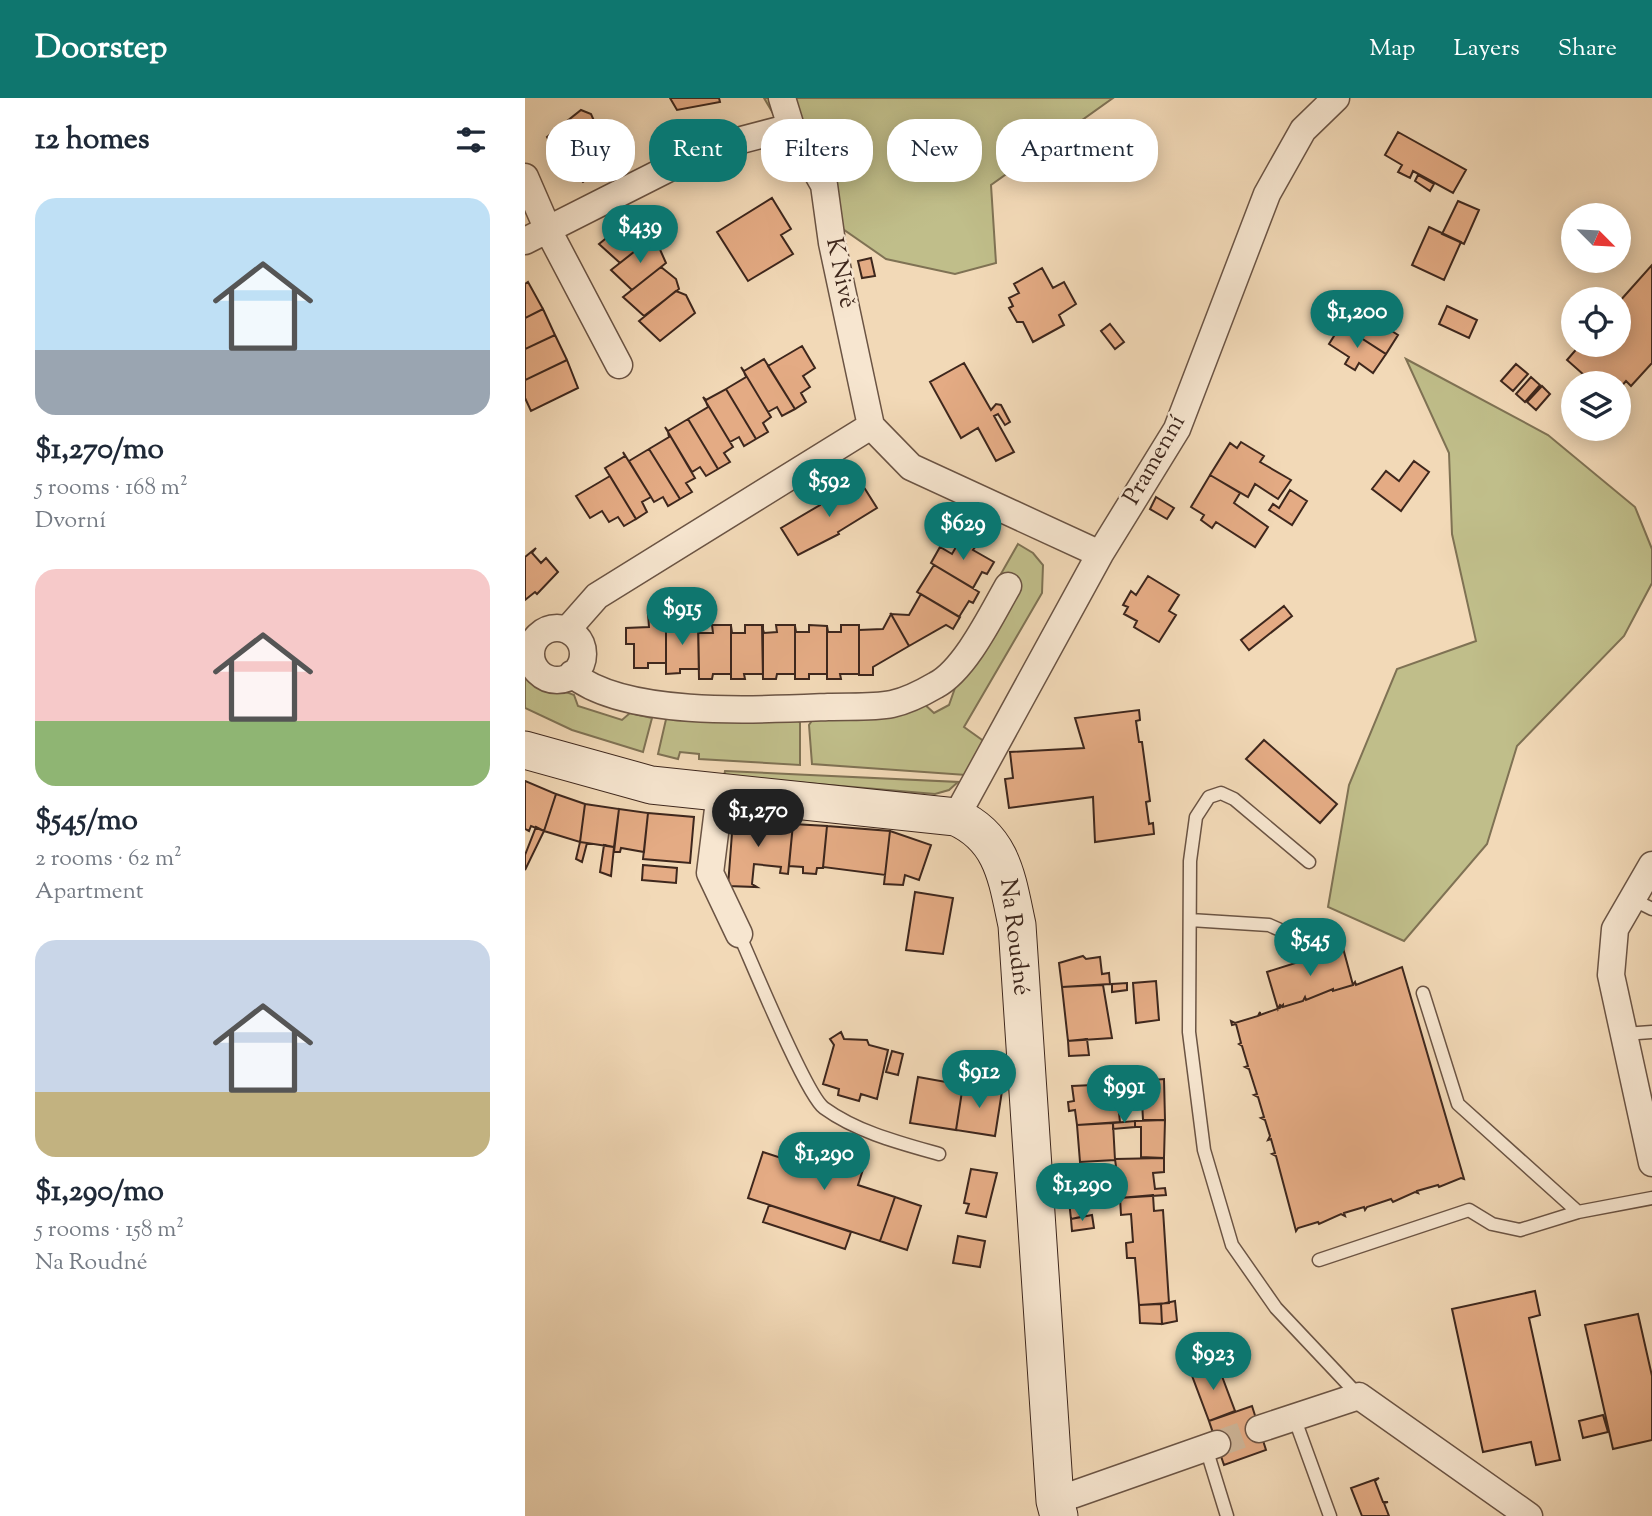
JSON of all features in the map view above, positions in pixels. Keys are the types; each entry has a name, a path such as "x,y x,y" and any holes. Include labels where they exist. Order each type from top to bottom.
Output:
{"street":[{"name":"K Nivě","path":"782,98 789,119"},
{"name":"Pramenní","path":"956,817 1100,554 1177,429 1267,194 1303,130 1336,98"},
{"path":"537,236 707,149 761,135"},
{"path":"525,177 537,236 619,365"},
{"name":"K Nivě","path":"822,182 832,243 871,426"},
{"path":"567,630 597,596 871,426 911,467 1100,554"},
{"path":"572,674 586,686 610,695 697,709 760,710 892,704 939,684 972,649 1008,586"},
{"path":"559,628 567,630 582,647 581,662 572,674 557,680 548,678 535,667 528,650 544,632 559,628"},
{"name":"Na Roudné","path":"525,750 651,785 956,817 979,830 999,853 1005,867 1017,925 1057,1508"},
{"path":"720,793 710,873 739,934"},
{"path":"1652,865 1642,904 1615,929 1611,975 1652,1163"},
{"path":"1259,1429 1359,1396 1529,1516"},
{"path":"1057,1508 1211,1446"}],"lane":[{"path":"1309,862 1234,799 1221,793 1209,797 1196,817 1190,861 1189,1031 1204,1150 1232,1245 1276,1308 1359,1396"},
{"path":"1190,920 1269,925 1312,944"},
{"path":"739,934 801,1071 821,1107 870,1132 939,1154"},
{"path":"1423,993 1458,1104 1578,1212"},
{"path":"1624,1034 1652,1032"},
{"path":"1319,1260 1469,1210 1492,1224 1520,1230 1578,1212 1652,1198"},
{"path":"1294,1417 1330,1516"},
{"path":"1211,1446 1226,1514"}],"shaded area":[{"path":"764,98 1113,98 1084,119 996,119 996,181 991,185 996,263 955,274 886,259 840,227 813,182 873,182 873,119 776,119"},
{"path":"1406,359 1548,435 1635,507 1652,549 1652,583 1624,636 1517,746 1487,844 1404,941 1328,907 1349,785 1397,669 1476,641 1452,534 1449,453"},
{"path":"1018,544 1033,553 1043,565 1042,593 964,727 985,742 966,775 812,764 809,725 815,716 922,702 934,713 949,705 955,688 980,658 998,579"},
{"path":"525,671 542,683 574,695 578,706 622,720 630,713 652,718 643,752 572,730 525,708"},
{"path":"667,715 797,718 800,723 800,765 699,759 699,754 680,752 678,759 658,754"},
{"path":"725,771 958,782 949,790 935,794 724,776"}],"building":[{"path":"670,98 719,98 720,102 677,110"},
{"path":"581,110 591,114 593,119 570,119"},
{"path":"1398,132 1466,170 1453,193 1413,171 1410,178 1398,172 1402,165 1385,155"},
{"path":"1418,175 1434,184 1430,191 1415,181"},
{"path":"772,198 791,229 781,235 793,254 748,281 717,232"},
{"path":"1458,201 1479,210 1464,244 1442,234"},
{"path":"636,214 645,219 654,236 620,263 599,244"},
{"path":"1429,227 1461,242 1444,280 1412,265"},
{"path":"649,240 658,245 666,263 632,290 611,270"},
{"path":"871,258 875,276 862,278 858,261"},
{"path":"1652,265 1652,363 1631,386 1631,371 1579,371 1567,360 1570,357 1631,357 1631,289"},
{"path":"661,267 676,279 679,289 644,316 623,297"},
{"path":"1042,268 1053,288 1064,282 1076,304 1059,315 1064,325 1033,342 1023,322 1017,322 1009,308 1013,306 1009,298 1019,293 1014,284"},
{"path":"528,282 543,309 525,318 525,284"},
{"path":"676,291 686,295 695,313 660,341 639,321"},
{"path":"1353,306 1372,319 1377,313 1388,320 1384,326 1398,335 1386,354 1341,325"},
{"path":"1447,306 1477,320 1469,338 1439,324"},
{"path":"543,309 555,335 525,349 525,318"},
{"path":"1110,324 1124,342 1115,349 1101,331"},
{"path":"1341,325 1386,354 1373,373 1359,363 1355,370 1345,364 1349,357 1329,344"},
{"path":"555,335 567,360 525,380 525,349"},
{"path":"802,346 815,368 803,376 810,387 801,393 806,402 795,409 768,366"},
{"path":"764,359 795,409 782,416 777,407 768,412 741,367 744,371"},
{"path":"567,360 578,388 531,411 525,398 525,380"},
{"path":"964,363 991,410 996,404 1001,405 1010,422 1005,425 998,414 994,416 1014,452 996,461 978,428 961,438 930,382"},
{"path":"1516,364 1528,374 1513,391 1501,381"},
{"path":"744,372 771,417 763,423 768,432 756,439 726,389 746,377"},
{"path":"1531,377 1540,385 1525,402 1516,394"},
{"path":"1542,386 1550,394 1536,410 1527,402"},
{"path":"726,389 756,439 744,446 739,437 730,442 703,397 706,400"},
{"path":"706,402 733,447 724,453 730,462 718,469 688,419 708,407"},
{"path":"688,419 718,469 706,476 700,467 692,472 665,427 668,431"},
{"path":"668,432 695,478 686,483 692,492 680,499 649,449 669,437"},
{"path":"1241,442 1264,456 1260,462 1291,480 1278,499 1255,484 1248,497 1210,475 1230,443 1237,448"},
{"path":"649,449 680,499 668,506 663,497 654,502 629,461"},
{"path":"623,452 651,497 642,502 647,512 636,519 605,468 625,456"},
{"path":"1414,461 1429,472 1401,511 1372,489 1386,471 1399,481"},
{"path":"1210,475 1240,493 1234,503 1268,527 1255,547 1216,522 1212,528 1201,520 1204,515 1191,507"},
{"path":"610,476 636,519 624,526 618,517 609,522 602,511 590,518 576,496"},
{"path":"860,481 877,508 838,532 839,534 798,555 781,528 820,505 819,502 822,504"},
{"path":"1290,490 1307,501 1292,525 1269,510 1273,504 1279,508"},
{"path":"1156,497 1174,508 1167,519 1150,509"},
{"path":"963,535 978,543 973,550 994,562 987,574 982,572 973,588 931,563 940,547 952,554"},
{"path":"536,548 532,553 541,563 546,558 558,572 537,594 535,592 525,600 525,557"},
{"path":"934,565 979,592 973,603 969,601 959,617 917,592"},
{"path":"1148,576 1179,595 1169,611 1176,615 1159,642 1134,627 1137,621 1124,614 1128,607 1123,605 1131,591 1136,595"},
{"path":"921,594 960,617 953,629 946,625 909,646 891,614 909,615"},
{"path":"1284,606 1292,616 1249,650 1241,640"},
{"path":"648,614 666,614 666,663 648,663 648,668 634,668 634,644 626,644 626,628 649,627"},
{"path":"891,614 909,646 873,667 873,675 859,675 859,630 883,629"},
{"path":"698,619 699,669 680,669 680,673 666,674 666,621 667,627 680,627 680,620"},
{"path":"712,625 731,625 731,674 713,674 712,679 699,679 698,626 700,633 713,633"},
{"path":"745,625 763,625 763,674 744,674 745,679 731,679 731,626 732,633 745,633"},
{"path":"776,625 795,625 795,674 777,674 776,679 763,679 762,626 764,633 777,632"},
{"path":"809,625 827,626 827,674 809,674 809,679 795,679 795,626 796,632 809,632"},
{"path":"841,625 859,625 859,674 840,674 841,679 827,679 827,626 828,632 841,632"},
{"path":"1139,710 1140,720 1136,721 1139,742 1142,742 1150,801 1146,802 1149,824 1153,823 1154,834 1095,842 1093,797 1009,808 1005,779 1013,778 1010,752 1084,748 1075,718"},
{"path":"1264,740 1337,804 1320,823 1246,759"},
{"path":"525,781 556,794 544,831 531,826 529,831 525,829"},
{"path":"556,794 585,804 580,842 544,831"},
{"path":"585,804 619,809 614,847 580,842"},
{"path":"619,809 648,813 644,852 621,848 620,852 614,852"},
{"path":"648,813 694,817 690,863 643,859"},
{"path":"733,820 793,824 788,874 780,873 781,867 754,864 752,884 757,887 728,886"},
{"path":"793,824 827,826 823,868 817,868 816,874 803,873 803,867 789,866"},
{"path":"827,826 890,831 885,875 823,867"},
{"path":"536,827 544,831 525,870 525,855"},
{"path":"890,831 931,845 919,880 905,875 903,885 884,884"},
{"path":"580,842 587,843 582,862 576,859"},
{"path":"604,845 614,847 611,876 600,872"},
{"path":"643,865 677,868 676,883 642,880"},
{"path":"915,892 953,898 943,954 906,950"},
{"path":"1343,948 1353,985 1333,989 1306,1000 1305,997 1303,1001 1283,1007 1280,1005 1278,1009 1267,972"},
{"path":"1083,956 1086,959 1100,957 1102,974 1109,973 1110,984 1062,987 1059,963"},
{"path":"1402,967 1464,1179 1417,1191 1418,1193 1393,1202 1391,1199 1365,1210 1364,1207 1344,1213 1345,1216 1341,1214 1296,1231 1276,1156 1272,1154 1275,1153 1271,1139 1268,1140 1270,1136 1265,1120 1261,1118 1264,1117 1258,1097 1254,1095 1257,1094 1249,1069 1245,1067 1248,1066 1239,1044 1241,1043 1236,1024 1232,1025 1231,1021 1235,1023 1258,1016 1260,1012 1260,1015 1283,1005 1303,1001 1305,997 1306,1000 1333,989 1353,985 1355,982 1356,985"},
{"path":"1156,981 1159,1020 1136,1023 1133,983"},
{"path":"1127,983 1127,990 1112,992 1112,984"},
{"path":"1103,985 1112,1038 1068,1041 1062,987"},
{"path":"841,1032 844,1039 867,1040 869,1045 888,1050 877,1099 861,1094 859,1101 838,1095 839,1089 823,1084 834,1045 830,1039"},
{"path":"1087,1039 1089,1055 1069,1056 1068,1041"},
{"path":"892,1051 903,1054 898,1075 886,1072"},
{"path":"918,1077 963,1085 956,1130 910,1123"},
{"path":"1164,1079 1165,1120 1143,1120 1141,1081"},
{"path":"1116,1084 1118,1098 1126,1097 1128,1112 1119,1113 1120,1122 1077,1125 1075,1110 1069,1111 1068,1102 1074,1101 1072,1086"},
{"path":"963,1085 1002,1091 995,1136 956,1130"},
{"path":"1165,1120 1164,1158 1141,1157 1141,1127 1135,1127 1135,1121"},
{"path":"1135,1121 1135,1127 1113,1129 1113,1123"},
{"path":"1113,1123 1115,1160 1080,1162 1077,1125"},
{"path":"830,1144 867,1157 858,1185 895,1197 880,1241 748,1198 763,1152 821,1171"},
{"path":"1164,1158 1164,1172 1153,1173 1155,1189 1165,1188 1166,1195 1120,1198 1115,1159"},
{"path":"971,1169 997,1173 986,1217 966,1213 969,1204 964,1203"},
{"path":"1110,1182 1112,1198 1085,1199 1083,1183"},
{"path":"1153,1195 1154,1211 1163,1210 1169,1303 1139,1305 1135,1258 1127,1258 1126,1243 1133,1242 1131,1214 1121,1215 1120,1198"},
{"path":"895,1197 921,1206 907,1250 880,1241"},
{"path":"1082,1200 1085,1216 1071,1219 1069,1201"},
{"path":"769,1205 851,1232 845,1249 763,1222"},
{"path":"1092,1215 1094,1228 1072,1231 1071,1219"},
{"path":"958,1236 985,1241 980,1267 953,1263"},
{"path":"1535,1291 1540,1315 1529,1318 1560,1460 1536,1465 1531,1442 1483,1452 1452,1309"},
{"path":"1175,1301 1177,1321 1162,1324 1161,1304"},
{"path":"1161,1304 1162,1324 1140,1323 1139,1305"},
{"path":"1638,1314 1652,1376 1652,1440 1613,1449 1585,1325"},
{"path":"1217,1363 1235,1411 1209,1421 1191,1373"},
{"path":"1252,1406 1266,1450 1224,1465 1209,1421"},
{"path":"1603,1415 1608,1432 1583,1438 1579,1421"},
{"path":"1379,1478 1375,1481 1383,1502 1388,1502 1384,1503 1389,1516 1362,1516 1351,1488"}],"tunnel":[{"path":"1217,1444 1259,1429"}]}
